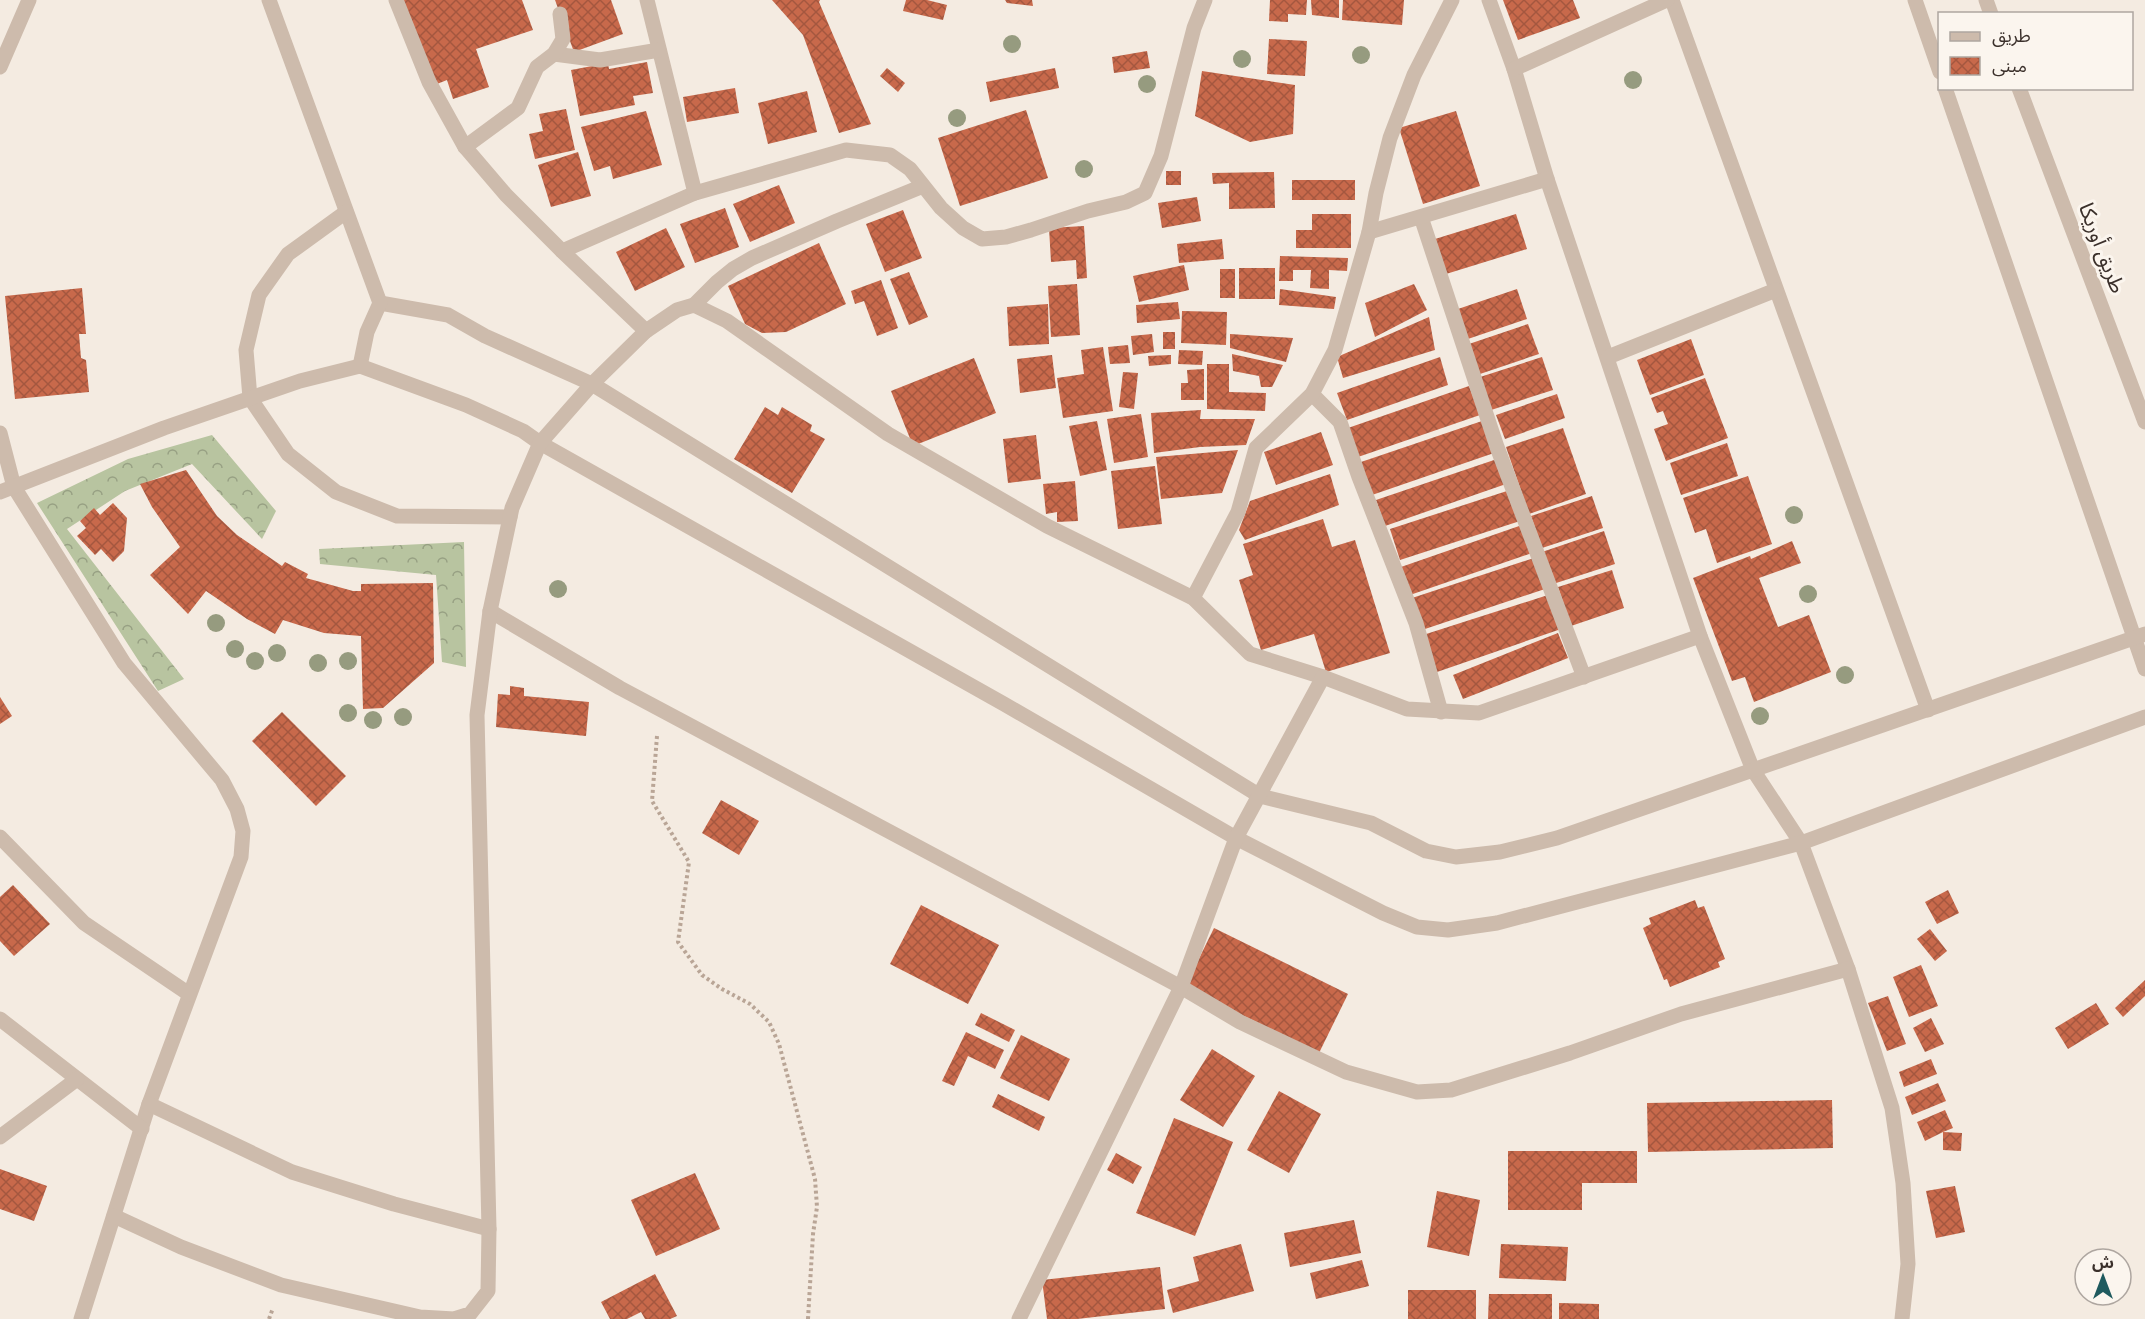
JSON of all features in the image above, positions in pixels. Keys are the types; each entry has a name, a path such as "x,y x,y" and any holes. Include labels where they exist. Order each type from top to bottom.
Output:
{"street":[{"path":"0,67 28,0"},
{"path":"269,0 381,303 367,332 360,366"},
{"path":"396,0 429,82 465,147 506,195 646,331"},
{"path":"647,0 695,193"},
{"path":"562,251 695,193 846,150 890,155 910,169 941,208 963,228 982,239 1006,237 1088,211 1126,202 1145,193 1161,156 1194,28 1205,0"},
{"path":"1193,598 1238,512 1256,448 1312,394 1335,350 1369,232 1390,138 1414,75 1452,0"},
{"path":"1489,0 1514,69 1547,179 1700,636 1753,770 1801,843 1848,969 1892,1108 1903,1183 1908,1264 1902,1319"},
{"path":"1514,69 1667,0"},
{"path":"1672,0 1928,710"},
{"path":"1915,0 1938,66"},
{"path":"465,147 518,108 537,67 554,54 563,39 560,14"},
{"path":"554,54 600,60 659,50"},
{"path":"1946,90 2139,636 2145,669"},
{"name":"طريق أوريكا","path":"2020,90 2145,422"},
{"path":"1369,232 1547,179"},
{"path":"114,1216 181,1247 281,1286 420,1317 454,1319 470,1314 488,1291 489,1229 477,715 490,611 510,517 524,478 540,443 592,384 646,331 677,310 694,305 733,269 752,258 923,186"},
{"path":"346,212 288,254 259,295 246,350 250,398 288,454 336,492 397,516 510,517"},
{"path":"1421,217 1497,447 1584,677"},
{"path":"1608,357 1776,290"},
{"path":"381,303 448,315 485,336 592,384 1260,796 1371,823 1426,851 1456,856 1500,852 1557,838 2139,636"},
{"path":"694,305 727,321 888,434 1047,526 1193,598 1250,654 1323,676 1407,709 1479,713 1700,636"},
{"path":"7,489 164,428 250,398 327,373 360,366 466,405 523,431 540,443 1004,704 1236,838 1417,927 1448,930 1497,922 1801,843 2145,717"},
{"path":"1312,394 1340,422 1416,623 1441,712"},
{"path":"0,433 7,489 124,663 222,780 237,809 243,831 241,856 149,1104 81,1319"},
{"path":"490,611 620,688 1181,987 1240,1022 1346,1072 1417,1092 1451,1090 1539,1063 1681,1014 1848,969"},
{"path":"1019,1319 1181,987 1236,838 1323,676"},
{"path":"0,837 84,923 189,994"},
{"path":"0,1019 142,1130"},
{"path":"0,1137 77,1079"},
{"path":"149,1104 292,1172 394,1204 489,1229"}],"path":[{"path":"660,708 652,801 689,862 678,942 702,975 750,1004 769,1022 779,1044 813,1170 817,1207 813,1234 808,1319"}],"green space":[{"path":"212,435 276,511 262,539 192,464 125,491 67,529 184,679 158,691 37,503 128,459"},
{"path":"464,542 466,667 442,662 436,575 320,564 319,549"}],"building":[{"path":"402,0 522,0 533,30 476,49 489,87 453,99 447,80 432,86"},
{"path":"555,0 611,0 623,34 574,52"},
{"path":"772,0 820,0 871,124 839,133 803,35"},
{"path":"906,0 927,0 947,5 943,20 903,11"},
{"path":"1005,0 1032,0 1033,6 1007,3"},
{"path":"1270,0 1307,0 1306,15 1288,14 1288,22 1269,21"},
{"path":"1311,0 1339,0 1339,18 1312,15"},
{"path":"1343,0 1404,0 1402,25 1342,20"},
{"path":"1503,0 1573,0 1580,18 1518,40"},
{"path":"1269,39 1307,41 1305,76 1267,74"},
{"path":"1147,51 1150,68 1114,73 1112,57"},
{"path":"647,62 653,93 633,96 635,105 580,116 571,70 608,63 609,69"},
{"path":"887,68 905,83 898,92 880,76"},
{"path":"1055,68 1059,88 990,102 986,82"},
{"path":"1202,71 1295,85 1293,134 1250,142 1195,116"},
{"path":"735,88 739,113 687,122 683,97"},
{"path":"807,91 817,132 768,144 758,103"},
{"path":"566,109 575,150 535,159 529,134 543,131 539,114"},
{"path":"1026,110 1048,178 960,206 938,138"},
{"path":"646,111 662,165 613,179 610,166 594,171 581,127"},
{"path":"1456,111 1480,186 1423,204 1399,128"},
{"path":"578,152 591,196 551,207 538,165"},
{"path":"1166,171 1181,171 1181,185 1166,185"},
{"path":"1274,172 1275,208 1229,209 1229,183 1213,184 1212,173"},
{"path":"1292,180 1355,180 1355,200 1292,200"},
{"path":"779,185 795,223 750,242 733,204"},
{"path":"1197,197 1201,221 1162,228 1158,203"},
{"path":"725,208 739,247 695,263 680,224"},
{"path":"903,210 922,258 885,272 866,224"},
{"path":"1312,214 1351,214 1351,248 1296,248 1296,230 1312,230"},
{"path":"1516,214 1527,249 1446,274 1435,239"},
{"path":"1084,226 1087,278 1077,279 1076,260 1051,262 1049,228"},
{"path":"666,228 685,267 635,291 616,252"},
{"path":"1222,239 1224,259 1179,263 1177,244"},
{"path":"819,243 846,304 786,332 762,333 745,324 728,286"},
{"path":"1280,256 1348,258 1347,271 1329,270 1329,289 1310,288 1311,270 1293,270 1293,281 1279,281"},
{"path":"1184,265 1189,290 1139,302 1133,276"},
{"path":"1239,268 1275,268 1275,299 1239,299"},
{"path":"1220,269 1235,269 1235,298 1220,298"},
{"path":"909,272 928,317 909,325 890,279"},
{"path":"881,280 898,328 877,336 864,301 855,304 851,291"},
{"path":"1077,284 1080,335 1051,337 1048,286"},
{"path":"1414,284 1427,310 1375,337 1365,303"},
{"path":"82,288 86,334 79,334 81,358 86,360 89,392 15,399 5,296"},
{"path":"1280,289 1336,297 1334,309 1279,305"},
{"path":"1517,289 1527,319 1465,340 1455,310"},
{"path":"1178,302 1180,319 1137,323 1136,305"},
{"path":"1048,304 1049,344 1009,346 1007,307"},
{"path":"1182,311 1227,312 1226,345 1181,343"},
{"path":"1429,317 1435,350 1343,378 1337,357"},
{"path":"1528,324 1539,354 1477,375 1466,345"},
{"path":"1163,332 1175,332 1175,349 1163,349"},
{"path":"1152,334 1154,352 1133,355 1131,336"},
{"path":"1230,334 1293,338 1286,362 1230,348"},
{"path":"1691,339 1704,375 1650,395 1637,360"},
{"path":"1128,345 1130,363 1110,364 1108,347"},
{"path":"1103,347 1113,411 1063,418 1057,378 1084,374 1081,350"},
{"path":"1179,350 1203,351 1202,365 1178,364"},
{"path":"1232,354 1283,365 1272,387 1261,387 1259,376 1233,371"},
{"path":"1052,355 1056,388 1020,393 1017,359"},
{"path":"1171,355 1171,364 1149,366 1148,356"},
{"path":"1440,357 1448,385 1347,420 1337,393"},
{"path":"1542,357 1553,390 1488,411 1477,378"},
{"path":"974,358 996,413 913,446 891,391"},
{"path":"1207,364 1229,364 1229,392 1266,393 1265,411 1207,409"},
{"path":"1204,369 1204,400 1181,400 1181,383 1188,383 1187,370"},
{"path":"1123,372 1138,373 1134,409 1119,407"},
{"path":"1705,378 1728,438 1666,461 1654,429 1668,424 1663,411 1657,413 1651,398"},
{"path":"1469,386 1480,415 1358,457 1348,428"},
{"path":"1557,394 1565,418 1505,439 1496,415"},
{"path":"765,407 778,415 782,407 812,425 810,431 825,439 792,493 734,459"},
{"path":"1201,410 1200,419 1255,419 1246,445 1200,447 1154,453 1151,413"},
{"path":"1141,414 1148,457 1114,463 1107,419"},
{"path":"1097,421 1107,470 1080,476 1069,426"},
{"path":"1482,421 1494,453 1372,495 1361,462"},
{"path":"1563,428 1586,494 1529,514 1506,447"},
{"path":"1321,432 1333,465 1276,485 1264,452"},
{"path":"1036,435 1041,479 1008,483 1003,439"},
{"path":"1727,443 1738,476 1681,495 1670,463"},
{"path":"1238,450 1222,493 1161,499 1156,457"},
{"path":"1497,459 1506,484 1385,526 1376,500"},
{"path":"1155,466 1162,524 1118,529 1111,471"},
{"path":"186,470 217,516 237,535 282,566 285,562 308,574 306,578 353,591 361,591 361,584 433,583 434,663 383,708 363,709 361,636 324,633 283,620 275,634 247,619 206,591 188,614 150,575 180,547 152,507 140,484"},
{"path":"1330,474 1339,505 1245,540 1239,530 1250,501"},
{"path":"1748,476 1772,544 1717,563 1706,529 1695,533 1683,498"},
{"path":"1075,481 1078,521 1057,522 1057,512 1046,514 1043,484"},
{"path":"1510,490 1520,521 1400,560 1390,529"},
{"path":"1592,496 1603,528 1542,548 1531,516"},
{"path":"113,503 127,518 124,551 113,562 101,549 95,555 77,536 86,528 80,521 94,508 100,515"},
{"path":"1323,519 1332,547 1355,540 1390,653 1326,672 1314,634 1261,650 1239,580 1253,575 1243,544"},
{"path":"1522,525 1532,553 1410,595 1401,567"},
{"path":"1604,531 1615,564 1550,585 1539,553"},
{"path":"1792,541 1801,563 1759,578 1778,627 1809,615 1831,672 1754,702 1745,677 1732,681 1693,578 1750,556 1751,559"},
{"path":"1534,558 1545,589 1422,630 1412,598"},
{"path":"1612,570 1624,608 1571,626 1558,587"},
{"path":"1548,595 1561,629 1437,672 1423,635"},
{"path":"1558,633 1568,658 1463,699 1453,675"},
{"path":"510,686 524,688 524,696 589,702 586,736 496,727 498,694 510,695"},
{"path":"0,697 12,716 0,724"},
{"path":"282,712 346,776 316,806 252,741"},
{"path":"721,800 759,821 739,855 702,833"},
{"path":"13,885 50,924 14,956 0,941 0,897"},
{"path":"1948,890 1959,913 1937,924 1925,902"},
{"path":"1695,900 1698,908 1704,906 1725,959 1718,962 1720,967 1670,987 1667,979 1664,980 1643,928 1651,924 1649,918"},
{"path":"921,905 999,945 968,1004 890,964"},
{"path":"1214,928 1348,994 1319,1053 1185,987"},
{"path":"1930,929 1947,951 1935,961 1917,939"},
{"path":"1921,965 1938,1006 1909,1017 1893,977"},
{"path":"2145,980 2145,996 2123,1017 2115,1008"},
{"path":"1888,996 1906,1044 1887,1051 1868,1003"},
{"path":"2096,1003 2109,1024 2068,1049 2055,1028"},
{"path":"981,1013 1015,1030 1009,1042 975,1025"},
{"path":"1931,1018 1944,1044 1925,1052 1913,1028"},
{"path":"966,1032 1004,1050 995,1069 968,1056 954,1086 942,1081"},
{"path":"1021,1035 1070,1059 1049,1101 1000,1078"},
{"path":"1212,1049 1255,1076 1223,1127 1180,1100"},
{"path":"1931,1059 1937,1074 1904,1087 1899,1072"},
{"path":"1938,1083 1946,1101 1912,1115 1905,1097"},
{"path":"1279,1091 1321,1114 1289,1173 1247,1150"},
{"path":"998,1094 1045,1117 1039,1131 992,1107"},
{"path":"1832,1100 1833,1148 1648,1152 1647,1103"},
{"path":"1945,1110 1953,1128 1925,1141 1917,1122"},
{"path":"1174,1118 1233,1142 1195,1236 1136,1213"},
{"path":"1943,1132 1962,1133 1961,1151 1943,1150"},
{"path":"1508,1151 1637,1151 1637,1183 1582,1183 1582,1210 1508,1210"},
{"path":"1116,1153 1142,1167 1133,1184 1107,1170"},
{"path":"0,1169 47,1186 34,1221 0,1209"},
{"path":"695,1173 720,1229 656,1256 631,1200"},
{"path":"1955,1186 1965,1232 1936,1238 1926,1191"},
{"path":"1437,1191 1480,1200 1469,1256 1427,1247"},
{"path":"1354,1220 1361,1253 1290,1267 1284,1233"},
{"path":"1241,1244 1254,1291 1173,1313 1167,1290 1199,1281 1193,1257"},
{"path":"1501,1244 1568,1247 1566,1281 1499,1278"},
{"path":"1362,1260 1369,1286 1316,1299 1310,1273"},
{"path":"1160,1267 1165,1309 1077,1319 1047,1319 1042,1280"},
{"path":"655,1274 677,1316 670,1319 645,1319 641,1312 627,1319 610,1319 601,1302"},
{"path":"1408,1290 1476,1290 1476,1319 1408,1319"},
{"path":"1489,1294 1552,1294 1552,1319 1488,1319"},
{"path":"1559,1303 1599,1304 1599,1319 1559,1319"}]}
